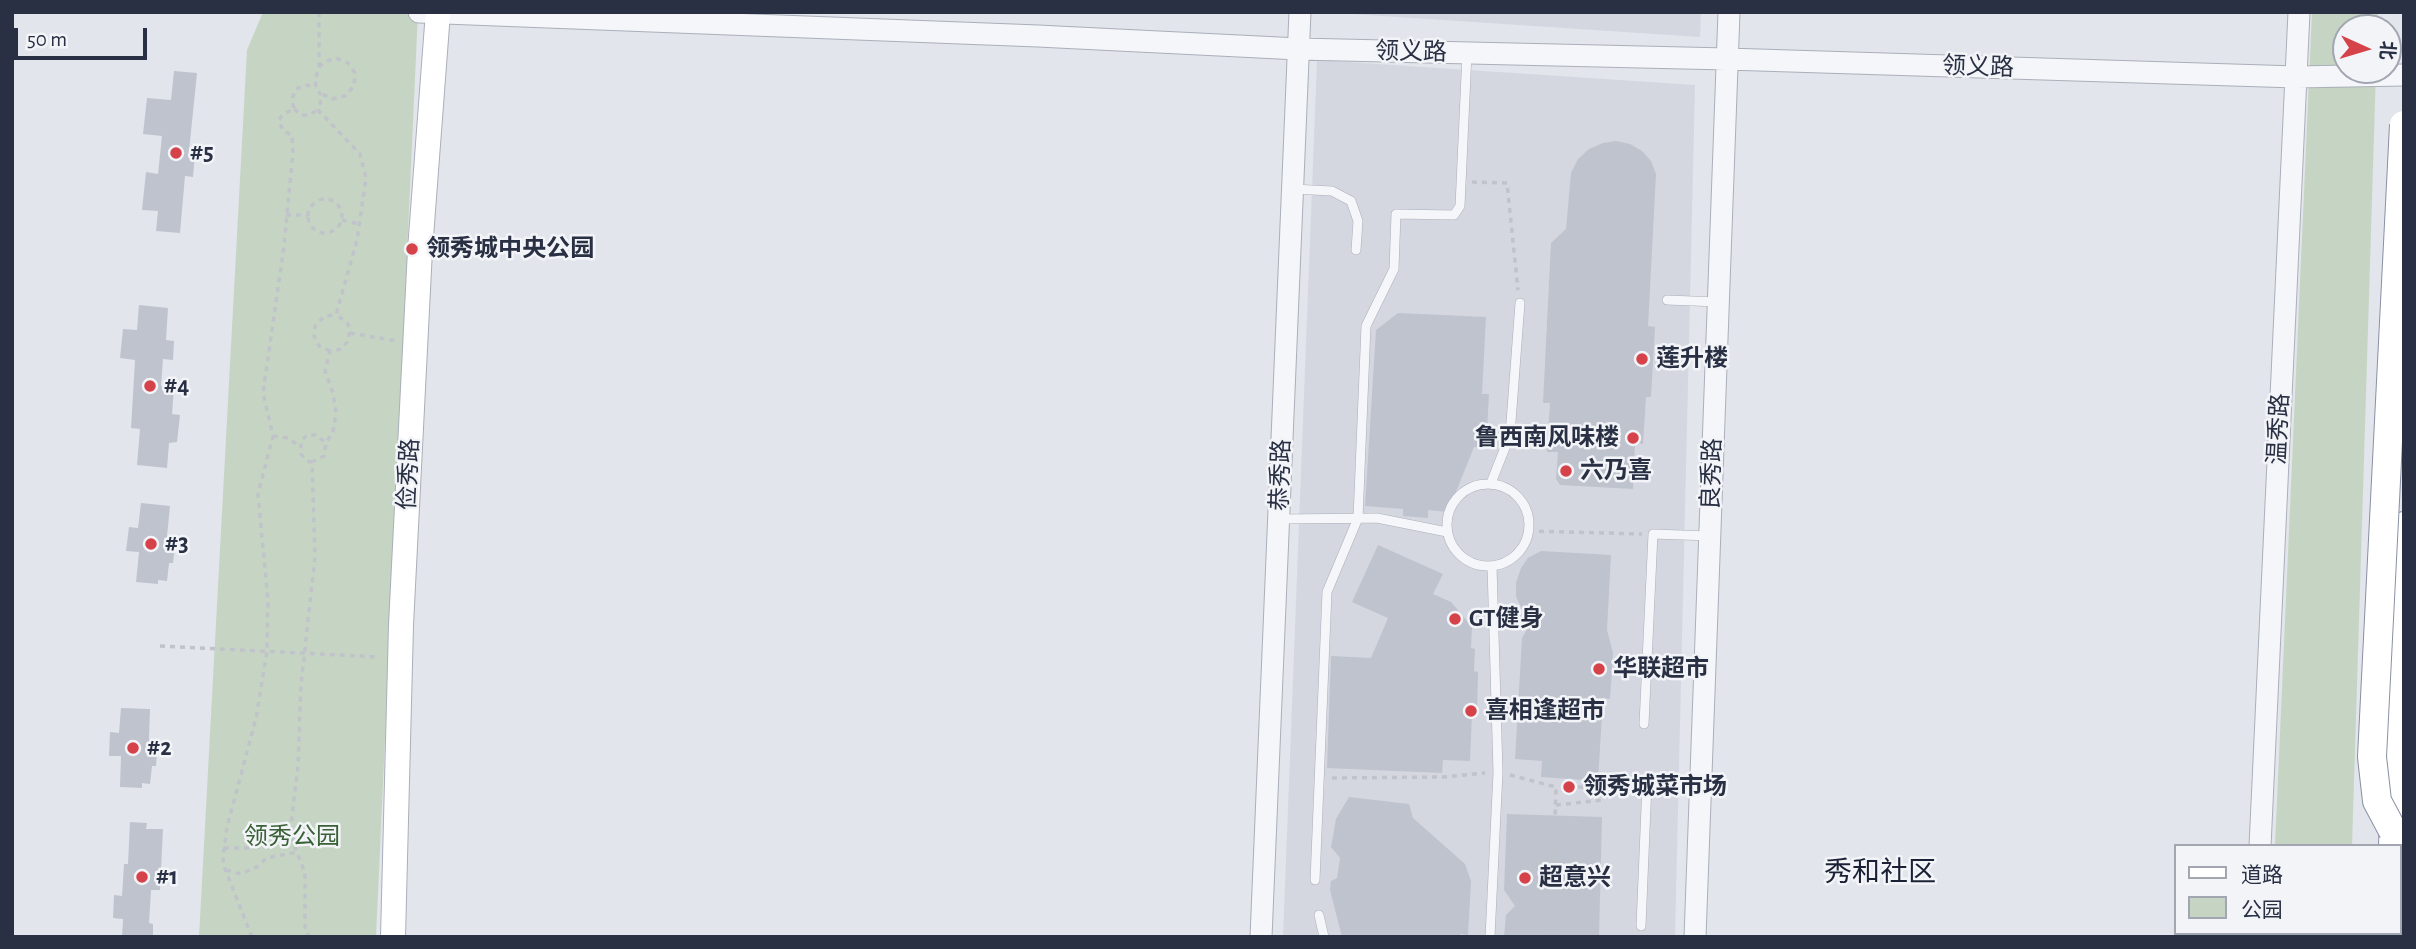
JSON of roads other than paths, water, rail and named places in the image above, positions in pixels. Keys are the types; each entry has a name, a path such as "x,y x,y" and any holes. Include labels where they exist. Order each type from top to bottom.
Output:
{"highway":[{"path":"2393,838 2376,801 2372,757 2404,125"},
{"path":"2393,838 2404,526"}],"main road":[{"name":"俭秀路","path":"394,937 400,658 432,13"}],"street":[{"name":"恭秀路","path":"1261,937 1300,12"},
{"name":"良秀路","path":"1695,937 1729,12"},
{"name":"温秀路","path":"2260,844 2298,12"},
{"name":"领义路","path":"432,13 943,32 1298,49 2296,77 2404,75"}],"lane":[{"path":"1315,880 1326,592 1358,518 1366,326 1394,269 1396,214 1454,215 1460,206 1467,53"},
{"path":"1293,189 1332,191 1351,201 1358,221 1356,250"},
{"path":"1667,300 1718,302"},
{"path":"1491,483 1510,435 1520,303"},
{"path":"1491,483 1504,486 1524,504 1529,517 1529,531 1525,544 1505,563 1478,565 1465,560 1455,551 1447,532 1448,511 1455,499 1465,490 1477,484 1491,483"},
{"path":"1279,519 1377,518 1447,532"},
{"path":"1644,724 1653,534 1710,536"},
{"path":"1490,937 1498,772 1492,566"},
{"path":"1641,926 1647,783 1701,785"},
{"path":"1319,915 1324,937"}],"place":[{"name":"#5","path":"176,153"},
{"name":"领秀城中央公园","path":"412,249"},
{"name":"莲升楼","path":"1642,359"},
{"name":"#4","path":"150,386"},
{"name":"鲁西南风味楼","path":"1633,438"},
{"name":"六乃喜","path":"1566,471"},
{"name":"#3","path":"151,544"},
{"name":"GT健身","path":"1455,619"},
{"name":"华联超市","path":"1599,669"},
{"name":"喜相逢超市","path":"1471,711"},
{"name":"#2","path":"133,748"},
{"name":"领秀城菜市场","path":"1569,787"},
{"name":"#1","path":"142,877"},
{"name":"超意兴","path":"1525,878"}],"district":[{"name":"秀和社区","path":"1880,873"}],"park label":[{"name":"领秀公园","path":"292,837"}]}
